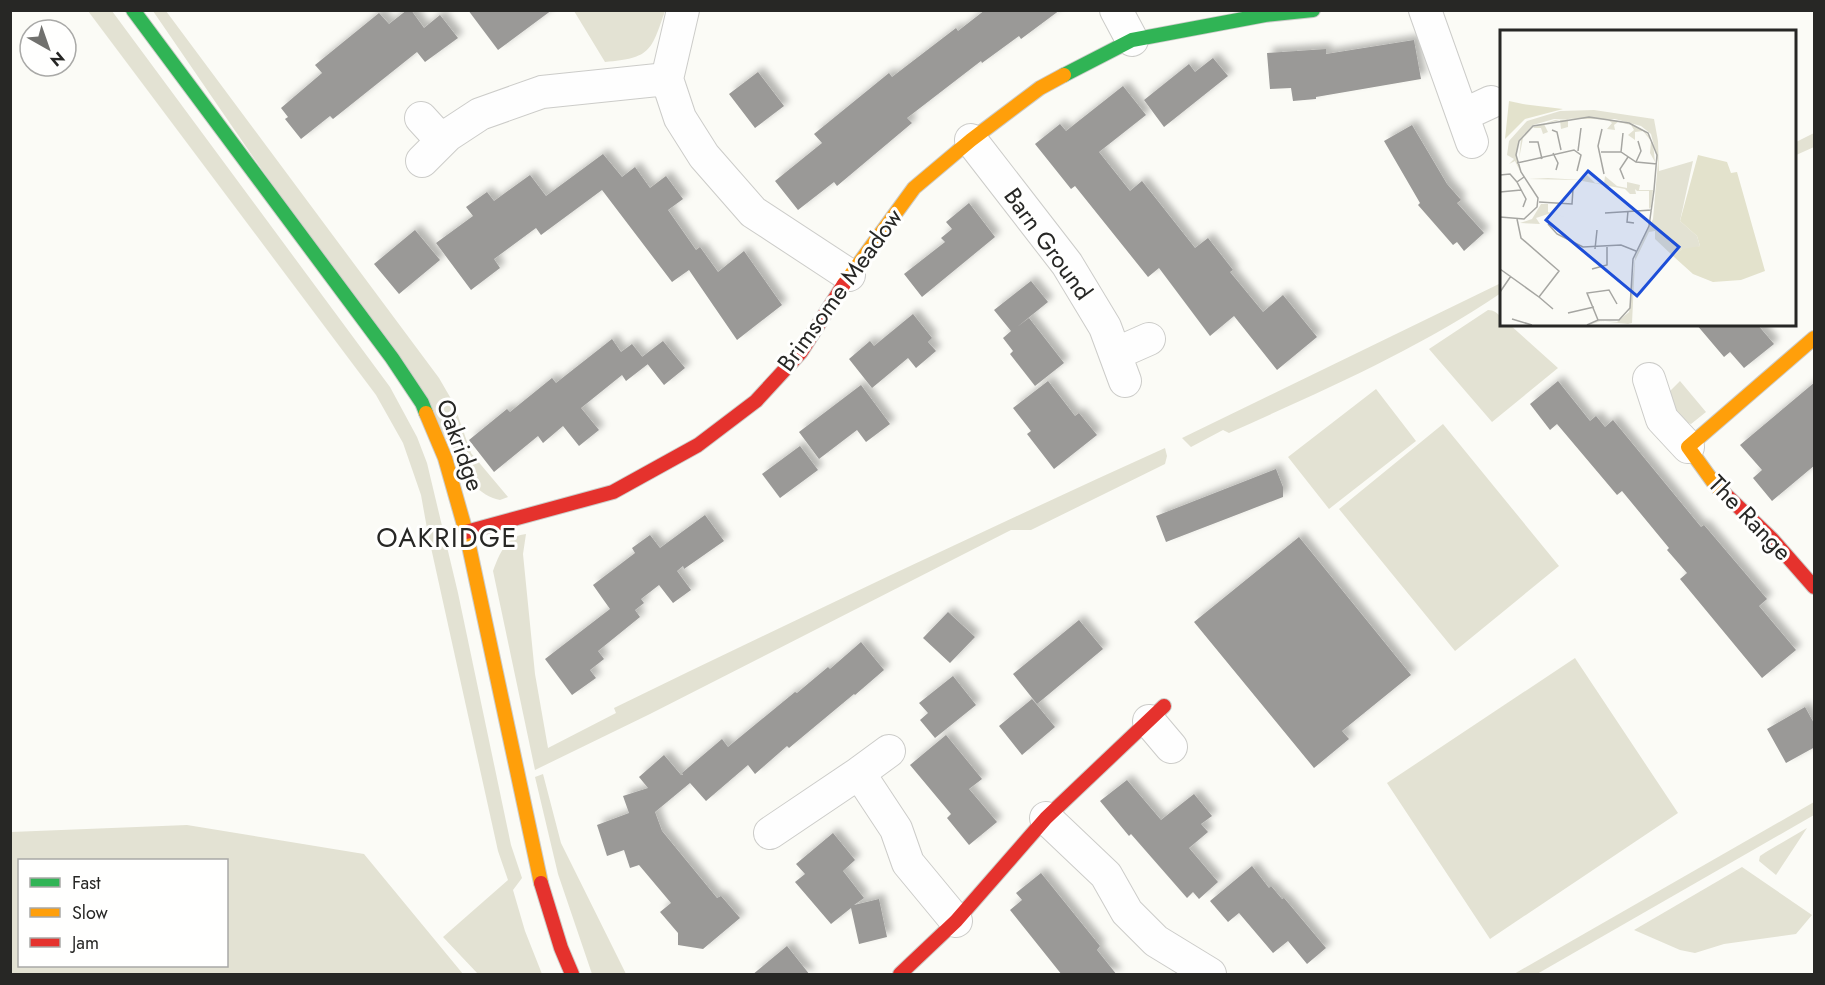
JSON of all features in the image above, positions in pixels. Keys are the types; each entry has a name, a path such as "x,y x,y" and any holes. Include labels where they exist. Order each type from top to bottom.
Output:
{"street":[{"name":"Oakridge","path":"133,10 392,358 422,403 445,458 466,532 539,878 572,975"},
{"path":"683,10 667,79 680,118 704,156 753,212 849,275"},
{"path":"1116,10 1132,40"},
{"name":"Brimsome Meadow","path":"466,532 612,492 698,446 756,401 801,352 849,275 914,188 971,140 1040,88 1132,40 1265,15 1313,10"},
{"path":"1425,10 1468,129 1491,102"},
{"path":"421,118 432,151 448,135 480,114 542,92 667,79"},
{"name":"Barn Ground","path":"971,140 1067,264 1105,327 1120,368 1149,339"},
{"path":"1688,447 1815,338"},
{"name":"The Range","path":"1649,379 1662,419 1688,447 1716,486 1772,539 1815,587"},
{"path":"900,975 956,921 1046,818 1156,714 1171,747"},
{"path":"770,833 889,751"},
{"path":"859,773 896,829 908,863 956,921"},
{"path":"1046,818 1106,874 1127,912 1156,940 1210,975"}],"shaded area":[{"path":"88,11 112,11 390,387 417,437 427,463 458,593 511,845 522,878 513,890 525,931 542,974 478,974 443,937 508,880 498,851 421,495 403,443 376,395"},
{"path":"153,11 166,11 439,378 457,413 471,453 508,497 500,500 492,498 475,486 461,460"},
{"path":"574,11 665,11 652,44 647,50 632,58 605,62"},
{"path":"1814,133 1814,147 1795,156 1795,142"},
{"path":"1500,283 1500,294 1469,314 1368,369 1229,433 1223,430 1191,447 1182,438"},
{"path":"1488,310 1500,316 1500,326 1511,326 1558,368 1492,422 1429,349"},
{"path":"1680,381 1706,412 1691,424 1674,417 1669,392"},
{"path":"1376,389 1416,441 1329,509 1288,457"},
{"path":"1443,424 1559,566 1455,651 1339,509"},
{"path":"1165,448 1167,456 1165,464 1031,530 1011,530 535,770 493,571 504,547 513,538 526,534 523,554 535,674 548,748 616,713 614,708 889,576"},
{"path":"1575,658 1678,813 1490,939 1387,783"},
{"path":"543,774 561,843 626,974 592,974 558,874 535,777"},
{"path":"1814,802 1814,815 1537,974 1514,974"},
{"path":"187,825 364,854 463,974 11,974 11,832"},
{"path":"1807,828 1776,875 1759,861 1760,856"},
{"path":"1742,867 1812,915 1796,934 1724,944 1695,953 1680,950 1634,930"}],"building":[{"path":"407,10 411,10 424,28 440,15 458,38 425,62 417,52 333,119 330,116 301,139 285,119 288,117 281,108 322,73 315,65 379,13 389,24"},
{"path":"468,10 552,10 498,50"},
{"path":"985,10 1060,10 1021,39 1019,36 982,63 981,61 907,118 912,123 837,186 834,182 798,210 775,181 822,143 814,134 889,73 892,77 956,28 958,31"},
{"path":"1414,40 1421,79 1316,97 1316,99 1293,101 1291,88 1270,89 1267,53 1326,49 1326,54"},
{"path":"1213,58 1228,76 1164,127 1144,100 1189,64 1195,72"},
{"path":"758,72 784,106 755,128 729,94"},
{"path":"1123,86 1146,115 1099,152 1130,191 1142,181 1195,248 1208,238 1233,270 1230,272 1263,312 1283,295 1317,337 1277,370 1234,316 1210,336 1159,268 1148,277 1075,186 1071,189 1035,144 1060,124 1066,131"},
{"path":"1412,125 1447,184 1461,200 1457,203 1484,233 1464,251 1457,242 1453,245 1418,205 1420,203 1384,141"},
{"path":"603,154 622,177 635,167 650,188 666,176 683,199 668,210 696,250 700,247 718,272 744,251 782,305 737,340 689,270 672,282 602,190 541,235 536,228 494,259 500,268 471,290 436,243 473,216 466,207 487,192 494,201 530,175 546,196"},
{"path":"969,203 995,237 922,297 904,274 945,242 941,238 952,229 946,222"},
{"path":"415,230 440,260 399,294 374,264"},
{"path":"1031,281 1048,302 1017,327 1029,318 1064,363 1035,386 1010,354 1013,351 1003,338 1011,331 994,310"},
{"path":"913,314 932,338 928,342 936,351 916,368 908,358 872,388 849,359 870,341 874,346"},
{"path":"1698,326 1759,326 1774,344 1744,368 1730,352 1724,357"},
{"path":"612,339 621,352 632,344 648,364 626,381 622,375 581,408 599,430 579,446 563,426 543,443 538,436 494,472 469,440 507,409 510,412 552,378 556,383"},
{"path":"663,341 685,368 664,385 642,357"},
{"path":"1048,381 1075,416 1079,413 1097,435 1054,469 1027,434 1031,431 1013,408"},
{"path":"1558,381 1590,421 1596,416 1605,427 1613,420 1701,527 1704,525 1767,599 1759,606 1796,650 1762,678 1680,579 1687,573 1622,491 1617,495 1557,424 1550,430 1530,404"},
{"path":"1815,382 1815,465 1772,501 1753,478 1762,470 1740,445"},
{"path":"861,385 890,424 866,442 857,430 819,459 799,432"},
{"path":"800,446 818,470 780,498 762,474"},
{"path":"1276,469 1283,487 1283,497 1166,542 1156,516"},
{"path":"705,515 724,541 684,569 683,566 677,571 691,590 673,603 659,585 641,599 644,603 635,610 640,617 598,651 604,659 590,670 596,678 572,695 545,659 610,609 593,585 635,553 632,548 650,535 660,548"},
{"path":"1299,537 1411,675 1342,731 1349,739 1314,768 1194,622"},
{"path":"948,612 975,637 950,663 923,638"},
{"path":"1079,620 1103,649 1037,704 1013,674"},
{"path":"861,642 884,670 855,695 789,748 787,746 755,774 748,765 706,801 690,783 655,812 662,831 717,898 721,896 740,918 703,949 678,945 678,933 660,912 671,903 639,865 630,868 624,850 607,856 597,825 629,813 623,796 648,788 639,777 664,755 683,775 682,773 722,739 728,747 795,692 797,693 828,667 830,669"},
{"path":"953,676 976,705 935,738 920,720 928,713 919,703"},
{"path":"1032,699 1055,727 1022,755 999,726"},
{"path":"1805,707 1815,725 1815,747 1786,763 1767,729"},
{"path":"946,735 982,779 969,789 997,822 969,845 947,818 951,814 910,765"},
{"path":"1127,780 1161,820 1194,794 1212,816 1201,824 1208,832 1189,848 1218,882 1199,899 1193,892 1187,898 1100,801"},
{"path":"833,833 855,860 843,871 864,898 854,905 879,899 887,937 859,944 851,908 831,924 795,882 805,874 796,864"},
{"path":"1252,866 1269,888 1271,886 1282,899 1284,898 1326,948 1307,964 1288,941 1273,953 1239,913 1228,922 1210,901"},
{"path":"1041,873 1100,946 1097,950 1117,975 1062,975 1010,910 1022,900 1016,893"},
{"path":"787,946 810,975 752,975"}],"traffic: fast":[{"path":"133,10 392,358 422,403 426,413"},
{"path":"1064,75 1132,40 1265,15 1313,10"}],"traffic: slow":[{"path":"844,284 914,188 971,140 1040,88 1064,75"},
{"path":"1724,493 1716,486 1688,447 1814,338"},
{"path":"426,413 445,458 466,532 541,883"}],"traffic: jam":[{"path":"466,532 613,492 698,445 756,401 801,352 844,284"},
{"path":"1724,493 1772,539 1814,587"},
{"path":"900,974 956,921 1046,818 1164,706"},
{"path":"541,883 561,948 572,974"}],"district":[{"name":"OAKRIDGE","path":"447,538"}]}
